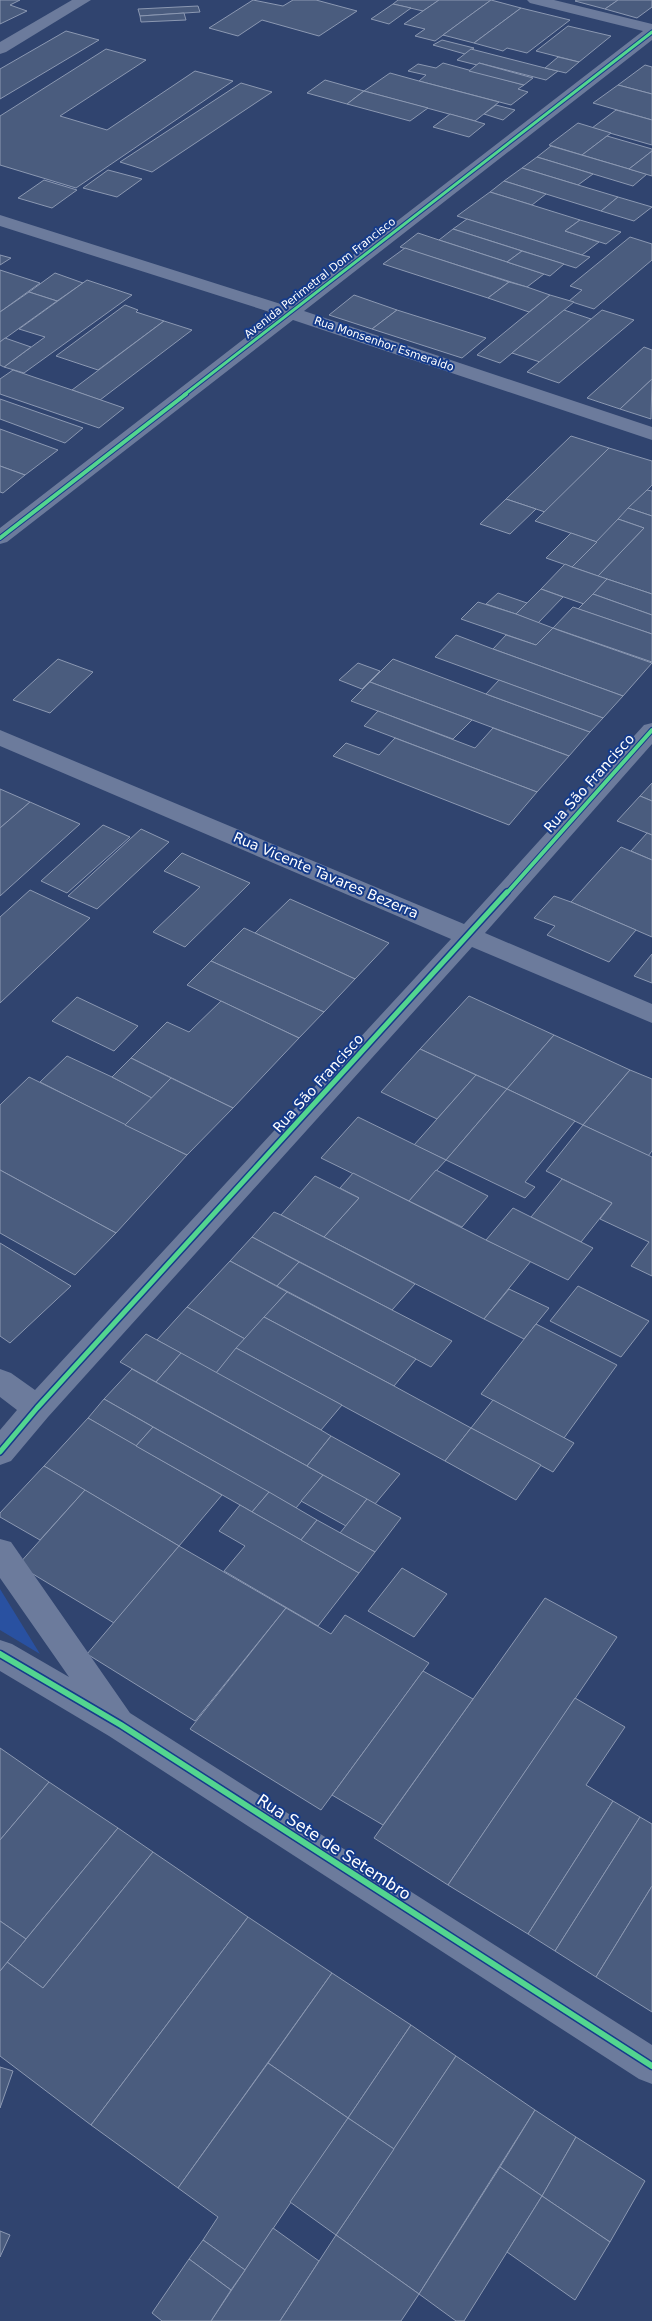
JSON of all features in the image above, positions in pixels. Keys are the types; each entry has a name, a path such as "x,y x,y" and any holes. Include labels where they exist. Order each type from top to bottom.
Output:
{"street":[{"path":"0,49 83,0"},
{"path":"535,0 652,31"},
{"name":"Avenida Perimetral Dom Francisco","path":"0,538 652,31"},
{"name":"Rua Monsenhor Esmeraldo","path":"0,220 291,313 652,434"},
{"name":"Rua São Francisco","path":"0,1452 37,1408 468,936 652,730"},
{"name":"Rua Vicente Tavares Bezerra","path":"0,736 652,1014"},
{"path":"0,1381 37,1408"},
{"path":"0,1552 121,1725"},
{"name":"Rua Sete de Setembro","path":"0,1654 121,1725 652,2066"}],"shaded area":[{"path":"0,1589 40,1654 0,1630"}],"building":[{"path":"0,0 20,0 10,5 27,11 0,24"},
{"path":"253,0 283,6 293,0 316,0 357,11 319,36 262,20 238,36 209,28"},
{"path":"398,0 439,0 423,11 393,4"},
{"path":"439,0 491,0 435,41 415,36 425,29 404,24"},
{"path":"491,0 521,8 474,43 443,35"},
{"path":"618,0 605,9 575,1"},
{"path":"618,0 652,0 652,7 637,18 605,9"},
{"path":"393,4 411,8 389,24 371,19"},
{"path":"198,6 200,12 140,16 138,9"},
{"path":"521,8 570,20 527,53 507,48 503,51 474,43"},
{"path":"184,13 186,20 141,22 140,16"},
{"path":"568,26 611,36 579,62 536,51"},
{"path":"66,31 99,40 0,99 0,69"},
{"path":"442,40 474,48 465,54 433,45"},
{"path":"106,49 146,60 60,116 107,130 195,71 233,81 76,188 0,165 0,116"},
{"path":"471,49 558,71 546,80 479,63 477,65 457,60"},
{"path":"558,57 579,62 566,73 545,68"},
{"path":"443,63 524,85 518,89 528,92 511,105 419,81 426,75 408,71 418,64 436,68"},
{"path":"479,63 533,78 524,85 469,71"},
{"path":"645,65 652,67 652,94 618,85"},
{"path":"390,73 499,102 475,121 364,91"},
{"path":"325,80 364,91 347,104 307,93"},
{"path":"241,83 272,92 152,172 120,162"},
{"path":"618,85 652,94 652,120 593,103"},
{"path":"364,91 428,108 410,121 347,104"},
{"path":"496,105 515,110 503,120 484,114"},
{"path":"616,110 652,120 652,145 592,128"},
{"path":"450,114 485,124 469,137 433,127"},
{"path":"578,123 611,133 582,155 549,145"},
{"path":"607,136 652,149 652,151 629,169 582,155"},
{"path":"551,146 647,174 633,186 537,157"},
{"path":"652,151 652,176 629,169"},
{"path":"537,157 593,174 578,185 522,168"},
{"path":"522,168 618,197 601,211 504,181"},
{"path":"108,170 142,179 117,197 83,188"},
{"path":"44,180 77,190 52,208 18,198"},
{"path":"504,181 546,194 532,205 490,192"},
{"path":"490,192 580,220 565,231 599,242 582,255 457,216"},
{"path":"618,197 652,207 634,221 601,211"},
{"path":"467,219 590,257 576,268 453,229"},
{"path":"580,220 621,232 606,244 565,231"},
{"path":"453,229 522,251 507,262 439,240"},
{"path":"418,233 544,274 527,287 400,247"},
{"path":"630,237 652,244 652,260 594,309 569,301 582,290 570,286"},
{"path":"405,248 509,282 488,298 383,264"},
{"path":"522,251 564,264 550,276 507,262"},
{"path":"0,255 11,258 0,265"},
{"path":"0,270 40,283 0,312"},
{"path":"55,273 83,283 57,301 29,292"},
{"path":"87,280 132,295 24,373 4,367 45,337 19,329"},
{"path":"509,282 550,295 529,312 488,298"},
{"path":"29,292 57,301 0,342 0,312"},
{"path":"354,295 397,310 372,329 329,315"},
{"path":"550,295 574,302 500,363 477,355"},
{"path":"125,305 138,310 136,312 164,321 98,370 56,356"},
{"path":"397,310 486,338 462,358 372,329"},
{"path":"564,310 591,319 540,362 512,353"},
{"path":"602,310 634,320 559,383 527,372"},
{"path":"164,321 192,330 100,400 72,390"},
{"path":"5,338 31,347 4,367 0,365 0,342"},
{"path":"644,347 652,350 652,379 620,409 587,398"},
{"path":"13,370 124,408 99,428 0,394 0,379"},
{"path":"652,379 651,419 620,409"},
{"path":"0,399 83,428 65,443 0,419"},
{"path":"0,429 58,450 25,475 0,466"},
{"path":"571,436 609,448 545,512 506,499"},
{"path":"609,448 652,461 652,485 597,542 535,521"},
{"path":"0,466 25,475 3,493 0,492"},
{"path":"647,490 652,491 652,516 628,508"},
{"path":"506,499 536,509 510,534 480,524"},
{"path":"628,508 652,516 652,594 598,576 644,528 618,519"},
{"path":"618,519 644,528 598,576 572,567"},
{"path":"571,533 597,542 572,567 546,558"},
{"path":"565,564 607,579 584,604 541,589"},
{"path":"607,579 652,594 652,615 593,594"},
{"path":"541,589 563,597 538,623 516,614"},
{"path":"498,593 527,603 516,614 486,604"},
{"path":"593,594 652,615 652,634 578,609"},
{"path":"478,602 553,628 536,645 461,619"},
{"path":"573,607 652,634 652,662 553,628"},
{"path":"553,628 652,663 623,696 493,649 506,635 536,645"},
{"path":"456,635 623,696 603,718 435,657"},
{"path":"58,659 93,672 50,713 13,700"},
{"path":"393,659 590,732 569,756 370,682"},
{"path":"358,663 380,671 362,689 339,680"},
{"path":"499,680 603,718 590,732 486,694"},
{"path":"370,682 472,720 453,739 351,701"},
{"path":"378,711 475,748 493,728 569,756 537,792 364,726"},
{"path":"395,738 537,792 509,825 333,756 346,743 379,755"},
{"path":"652,783 652,801 640,796"},
{"path":"0,789 30,802 0,828"},
{"path":"640,796 652,801 652,835 617,821"},
{"path":"30,802 80,824 0,896 0,828"},
{"path":"103,825 130,837 67,893 41,881"},
{"path":"141,829 169,842 97,909 68,896"},
{"path":"647,833 652,835 652,860 631,851"},
{"path":"621,847 652,860 652,937 571,902"},
{"path":"182,853 250,883 185,947 153,932 200,887 164,871"},
{"path":"30,890 90,918 0,1003 0,917"},
{"path":"554,896 636,930 609,962 547,935 555,926 534,918"},
{"path":"290,899 389,943 355,979 255,933"},
{"path":"244,928 355,979 324,1012 211,961"},
{"path":"652,954 652,983 634,976"},
{"path":"211,961 324,1012 299,1038 187,985"},
{"path":"469,996 554,1035 507,1089 420,1049"},
{"path":"77,997 138,1026 114,1051 52,1021"},
{"path":"221,1001 299,1038 233,1108 131,1058 167,1022 189,1032"},
{"path":"554,1035 630,1070 583,1125 507,1089"},
{"path":"420,1049 476,1075 437,1119 381,1092"},
{"path":"67,1056 152,1098 125,1125 40,1082"},
{"path":"131,1058 171,1078 152,1098 112,1077"},
{"path":"630,1070 652,1079 652,1151 648,1156 583,1125"},
{"path":"476,1075 507,1089 446,1160 414,1145"},
{"path":"29,1077 187,1155 116,1233 0,1170 0,1105"},
{"path":"171,1078 233,1108 187,1155 125,1125"},
{"path":"507,1089 575,1121 525,1182 535,1187 525,1198 446,1160"},
{"path":"358,1117 446,1160 409,1201 321,1158"},
{"path":"583,1125 652,1157 652,1276 631,1266 649,1242 600,1219 612,1203 546,1171"},
{"path":"0,1170 116,1233 75,1275 0,1233"},
{"path":"436,1170 488,1196 462,1227 409,1201"},
{"path":"353,1173 531,1261 484,1319 324,1237 359,1198 340,1188"},
{"path":"315,1176 359,1198 324,1237 281,1215"},
{"path":"562,1179 612,1203 581,1242 531,1217"},
{"path":"513,1208 593,1248 568,1280 486,1240"},
{"path":"274,1212 415,1284 392,1310 252,1237"},
{"path":"252,1237 299,1262 277,1286 230,1261"},
{"path":"0,1243 71,1286 10,1343 0,1336"},
{"path":"230,1261 287,1292 245,1339 187,1307"},
{"path":"299,1262 452,1341 431,1367 277,1286"},
{"path":"578,1286 649,1321 621,1357 550,1321"},
{"path":"509,1289 549,1308 524,1339 484,1319"},
{"path":"287,1292 416,1359 394,1386 264,1317"},
{"path":"187,1307 245,1339 216,1373 157,1340"},
{"path":"264,1317 471,1428 445,1461 236,1348"},
{"path":"536,1324 617,1365 564,1438 481,1394"},
{"path":"146,1334 181,1353 156,1382 120,1362"},
{"path":"236,1348 342,1405 321,1430 216,1373"},
{"path":"181,1353 331,1436 307,1466 156,1382"},
{"path":"132,1369 323,1475 296,1508 104,1399"},
{"path":"104,1399 153,1427 136,1446 88,1418"},
{"path":"493,1400 574,1443 553,1472 471,1428"},
{"path":"88,1418 222,1495 179,1546 44,1466"},
{"path":"153,1427 269,1492 252,1512 136,1446"},
{"path":"471,1428 541,1465 516,1500 445,1461"},
{"path":"331,1436 400,1474 375,1504 307,1466"},
{"path":"44,1466 85,1490 40,1540 0,1517 0,1513"},
{"path":"323,1475 367,1499 346,1526 301,1501"},
{"path":"85,1490 179,1546 114,1623 18,1565"},
{"path":"269,1492 317,1520 301,1540 252,1512"},
{"path":"367,1499 401,1518 375,1552 340,1533"},
{"path":"240,1505 359,1573 318,1626 224,1571 245,1546 219,1531"},
{"path":"317,1520 375,1552 359,1573 301,1540"},
{"path":"179,1546 286,1608 195,1721 87,1654"},
{"path":"402,1568 447,1594 414,1637 368,1611"},
{"path":"545,1598 617,1637 448,1885 374,1838"},
{"path":"286,1608 331,1634 345,1615 429,1663 321,1810 190,1729"},
{"path":"423,1671 473,1699 383,1825 332,1795"},
{"path":"575,1698 625,1727 586,1785 613,1801 528,1934 448,1885"},
{"path":"0,1748 49,1782 0,1840"},
{"path":"49,1782 118,1828 26,1939 0,1921 0,1840"},
{"path":"613,1801 640,1817 555,1951 528,1934"},
{"path":"640,1817 652,1824 652,1886 596,1977 555,1951"},
{"path":"118,1828 153,1852 43,1988 7,1962"},
{"path":"153,1852 248,1917 91,2125 0,2056 0,1971 7,1962 43,1988"},
{"path":"652,1886 652,2012 596,1977"},
{"path":"248,1917 332,1973 178,2188 91,2125"},
{"path":"0,1921 26,1939 0,1971"},
{"path":"332,1973 411,2025 348,2118 268,2063"},
{"path":"411,2025 456,2056 394,2149 348,2118"},
{"path":"456,2056 535,2110 419,2294 336,2235"},
{"path":"268,2063 348,2118 245,2270 203,2240 218,2217 178,2188"},
{"path":"0,2067 13,2071 0,2108"},
{"path":"535,2110 576,2137 542,2196 500,2167"},
{"path":"348,2118 394,2149 336,2235 290,2202"},
{"path":"576,2137 645,2181 610,2242 542,2196"},
{"path":"500,2167 542,2196 464,2321 456,2321 419,2294"},
{"path":"542,2196 610,2242 575,2300 507,2252"},
{"path":"273,2228 319,2261 280,2321 211,2321"},
{"path":"0,2231 10,2235 0,2257"},
{"path":"336,2235 419,2294 401,2321 280,2321"},
{"path":"203,2240 245,2270 231,2290 189,2259"},
{"path":"189,2259 231,2290 211,2321 162,2321 152,2313"}],"cycle path":[{"path":"0,538 652,32"},
{"path":"0,1452 37,1408 468,936 652,730"},
{"path":"0,1654 121,1725 652,2066"}]}
